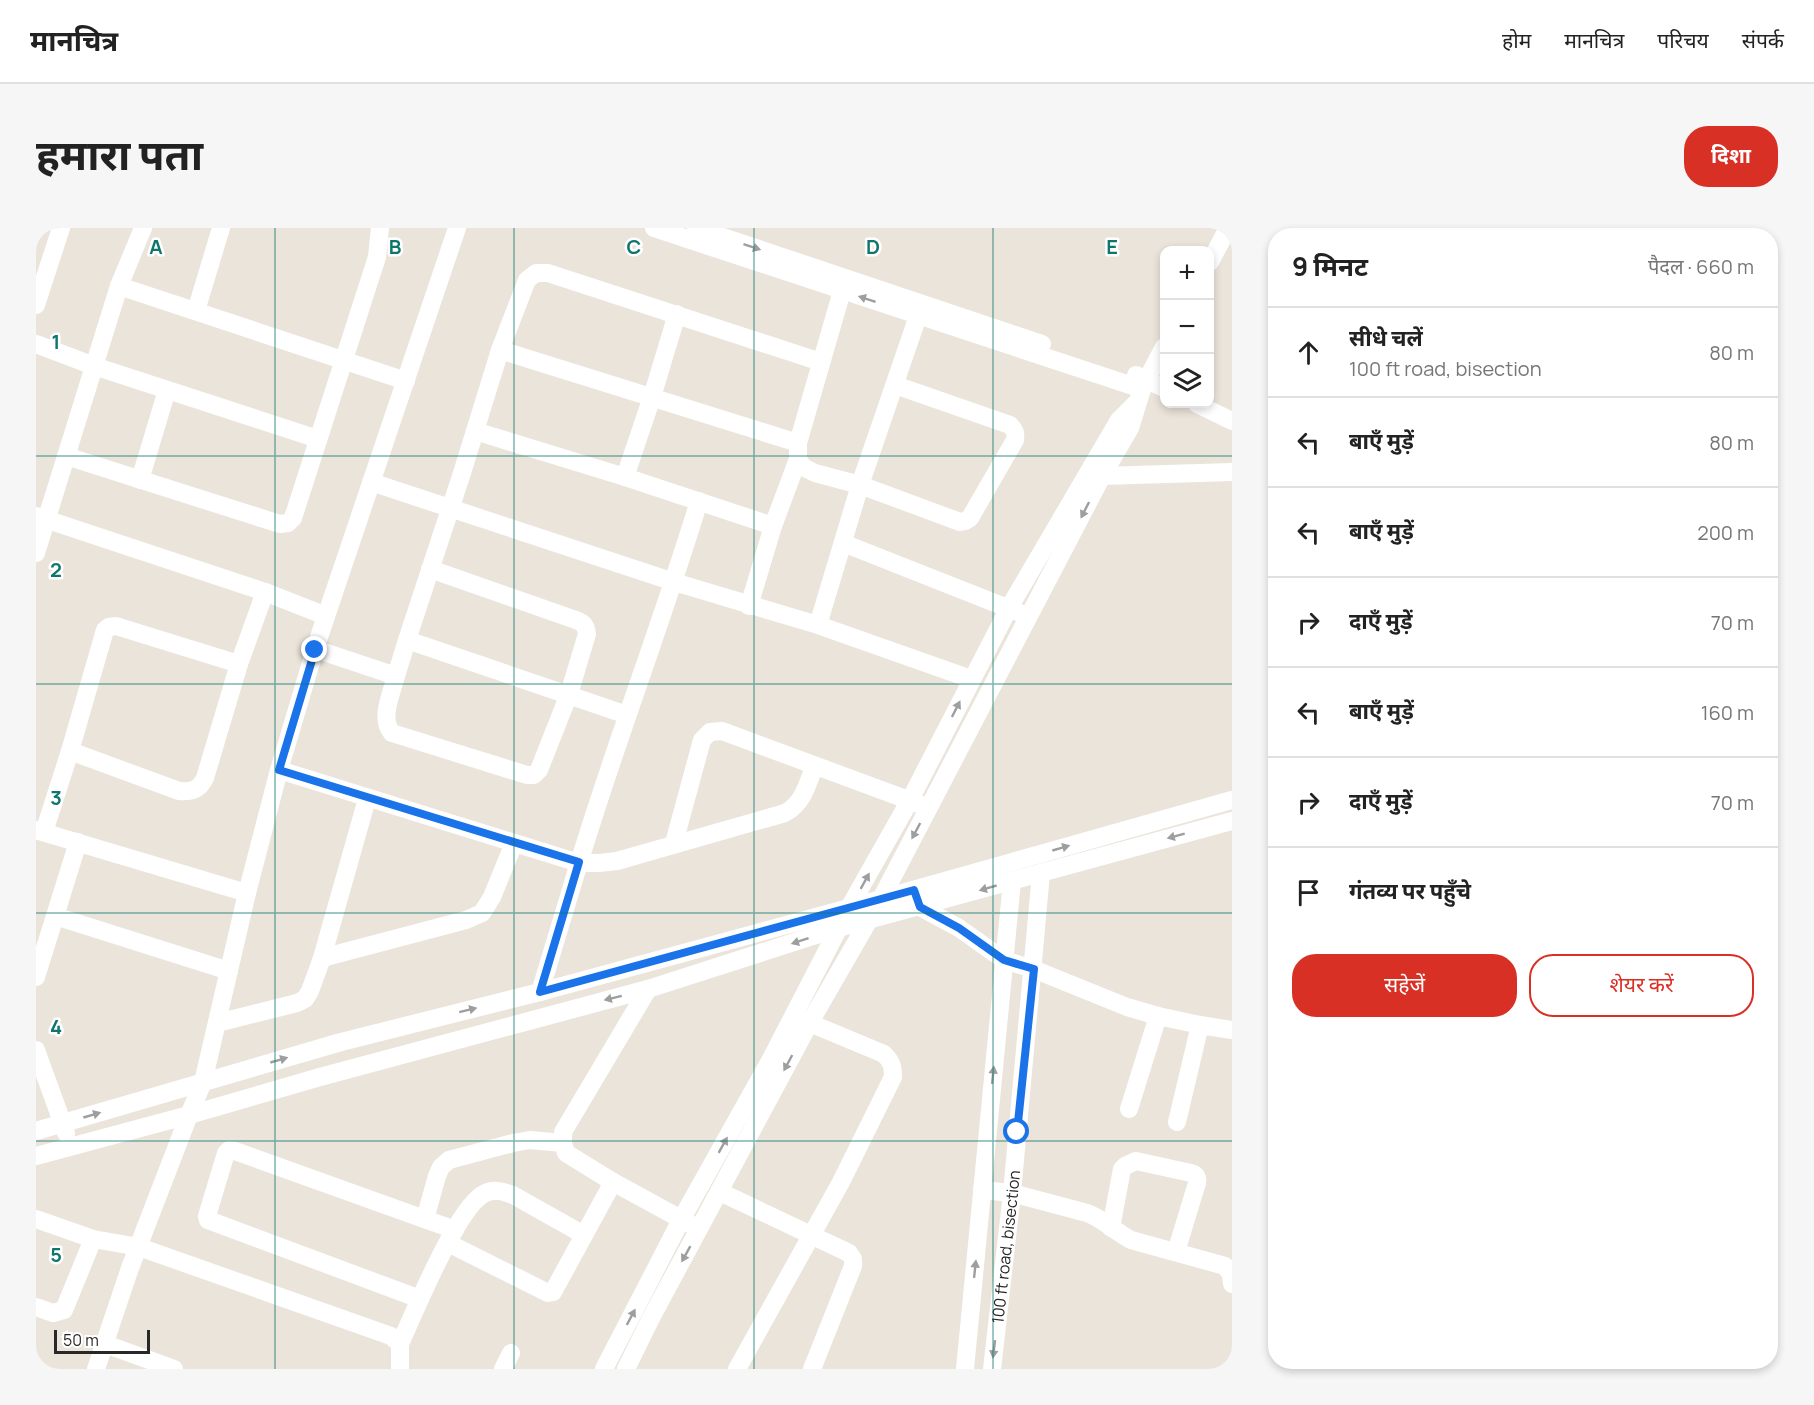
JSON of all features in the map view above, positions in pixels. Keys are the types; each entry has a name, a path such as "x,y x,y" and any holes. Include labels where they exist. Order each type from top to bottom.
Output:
{"street":[{"path":"36,305 61,228"},
{"path":"36,553 41,518 66,456 119,286 143,228"},
{"path":"196,311 221,228"},
{"path":"66,456 280,524 288,523 293,518 377,257 380,228"},
{"path":"96,1369 139,1247 203,1082 247,893 279,770 326,616 457,228"},
{"path":"654,228 1142,390 1160,388"},
{"path":"696,228 1142,390"},
{"path":"1214,253 1228,228"},
{"path":"430,569 582,623 586,627 587,634 569,694 539,770 534,775 527,775 392,733 387,727 386,718 407,640 500,350 527,280 536,273 548,273 821,362"},
{"path":"119,286 405,381"},
{"path":"749,606 798,451 842,291"},
{"path":"625,477 677,315"},
{"path":"818,625 860,485 918,316"},
{"path":"36,344 94,366 318,439"},
{"path":"500,350 652,397 798,451 804,467 815,473 860,485 965,522 970,518 1015,440 1014,429 1010,425 894,385"},
{"path":"604,1369 681,1220 801,1020 869,921 978,717 1102,476 1130,428 1142,390 1160,354"},
{"path":"140,480 167,390"},
{"path":"626,1369 651,1318 720,1192 801,1020 838,928 910,800 1009,608 1119,420 1142,390"},
{"path":"1206,408 1232,420"},
{"path":"475,431 773,526"},
{"path":"1102,476 1232,472"},
{"path":"371,482 749,606 818,625 971,679"},
{"path":"540,992 603,786 674,582 699,501"},
{"path":"41,518 265,592 326,616"},
{"path":"843,543 1028,617"},
{"path":"70,751 179,791 192,792 201,786 239,664 265,592"},
{"path":"239,664 116,626 105,630 70,751 40,831 247,893"},
{"path":"407,640 627,715"},
{"path":"315,650 396,676"},
{"path":"674,843 702,740 711,732 722,731 929,808"},
{"path":"279,770 579,862 599,863 617,861 785,813 795,807 804,795 814,767"},
{"path":"217,1023 306,999 321,958 368,798"},
{"path":"36,1156 648,989 838,928 869,921 917,898 1232,800"},
{"path":"36,1131 341,1042 540,992 881,899 917,898 1012,881 1232,821"},
{"path":"36,977 78,843"},
{"path":"321,958 466,920 482,913 492,897 514,843"},
{"name":"100 ft road, bisection","path":"992,1369 1012,1193 1041,873"},
{"path":"965,1369 1012,881"},
{"path":"917,898 1004,960 1034,969 1127,1007 1158,1016 1232,1030"},
{"path":"55,916 229,971"},
{"path":"648,989 563,1132 563,1143 566,1153 613,1182 699,1229"},
{"path":"1130,1109 1158,1016"},
{"path":"737,1369 841,1182 892,1077 891,1061 885,1054 801,1020"},
{"path":"1177,1122 1200,1025"},
{"path":"36,1050 70,1147"},
{"path":"425,1220 437,1176 441,1167 449,1160 530,1140 563,1143"},
{"path":"420,1299 208,1220 207,1216 226,1153 229,1150 425,1220 548,1293 555,1290 613,1182"},
{"path":"1111,1228 1122,1169 1125,1166 1136,1161 1191,1173 1198,1178 1176,1252"},
{"path":"982,1190 1012,1193 1088,1213 1100,1218 1118,1234 1131,1240 1225,1266 1231,1274 1232,1284"},
{"path":"399,1367 400,1344 420,1299 465,1212 480,1196 489,1191 500,1191 513,1195 584,1235"},
{"path":"720,1192 849,1253 853,1259 854,1266 812,1369"},
{"path":"36,1219 93,1239 139,1247 391,1336 400,1344"},
{"path":"36,1307 53,1313 64,1310 93,1239"},
{"path":"105,1344 174,1369"}],"route":[{"path":"315,650 279,770 579,862 540,992 914,890 920,907 959,928 1004,960 1034,969 1017,1132"}]}
